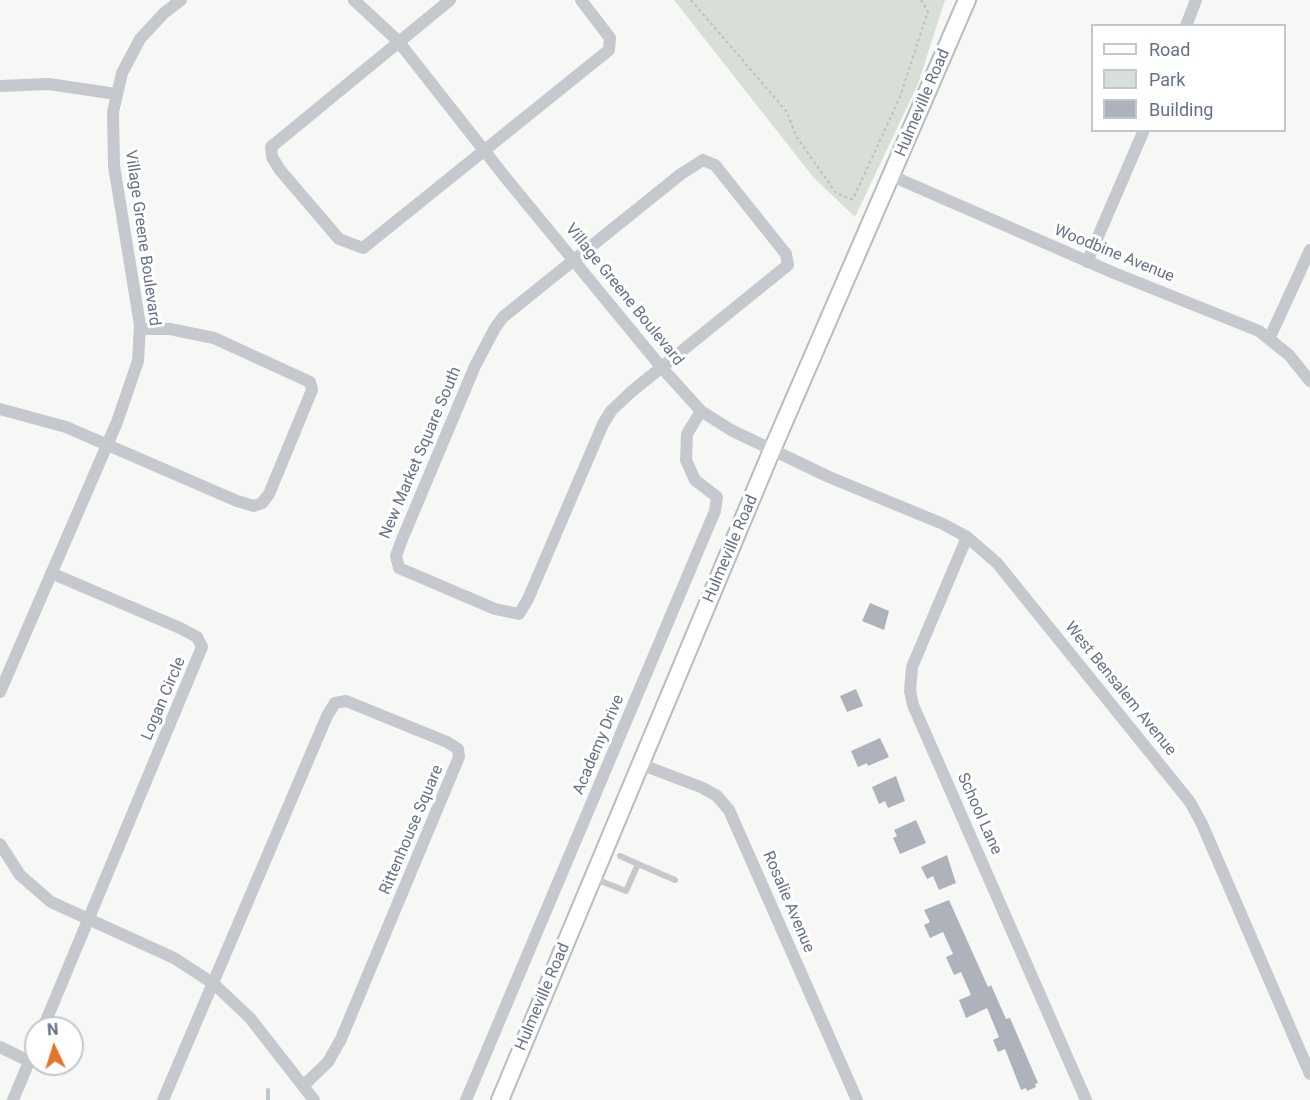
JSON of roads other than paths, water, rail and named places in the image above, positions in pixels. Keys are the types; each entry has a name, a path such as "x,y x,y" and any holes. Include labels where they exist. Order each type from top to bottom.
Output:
{"main road":[{"name":"Hulmeville Road","path":"500,1100 772,450 967,0"}],"street":[{"name":"Village Greene Boulevard","path":"0,692 135,374 140,346 140,329 111,140 116,94 122,73 140,39 181,0"},
{"name":"Village Greene Boulevard","path":"354,0 398,41 662,368 701,411 731,430 772,450"},
{"path":"450,0 273,143 270,151 280,170 339,239 363,248 609,50 610,38 581,0"},
{"path":"1187,24 1196,0"},
{"path":"0,86 49,84 116,94"},
{"path":"1088,262 1143,132"},
{"path":"574,260 696,163 709,161 715,165 786,254 788,265 662,368"},
{"name":"Woodbine Avenue","path":"892,176 1088,262 1270,338 1289,355 1310,381"},
{"path":"1270,338 1310,250"},
{"name":"New Market Square South","path":"574,260 503,317 488,340 400,542 396,562 399,568 495,609 519,614 528,599 603,424 620,401 662,368"},
{"path":"0,409 45,420 237,501 259,505 269,494 312,390 310,382 214,338 170,328 140,329"},
{"name":"Academy Drive","path":"466,1100 715,511 717,497 695,480 686,460 687,434 701,411"},
{"name":"West Bensalem Avenue","path":"772,450 967,537 997,563 1190,802 1202,824 1310,1074"},
{"name":"School Lane","path":"967,537 912,667 910,691 913,705 1086,1100"},
{"name":"Logan Circle","path":"51,573 180,628 196,637 202,647 88,920"},
{"name":"Rittenhouse Square","path":"214,984 334,703 346,701 360,706 458,749 459,758 452,777 342,1039 328,1062 303,1086"},
{"name":"Rosalie Avenue","path":"640,764 703,788 717,796 729,810 857,1100"},
{"path":"0,844 20,875 51,902 174,958 214,984 250,1018 314,1100"},
{"path":"48,1016 88,920"},
{"path":"163,1100 214,984"},
{"path":"0,1047 24,1059"},
{"path":"13,1100 24,1073"}],"lane":[{"path":"620,856 675,880"},
{"path":"592,878 626,891 638,864"}],"waterway":[{"path":"268,1090 268,1100"}]}
